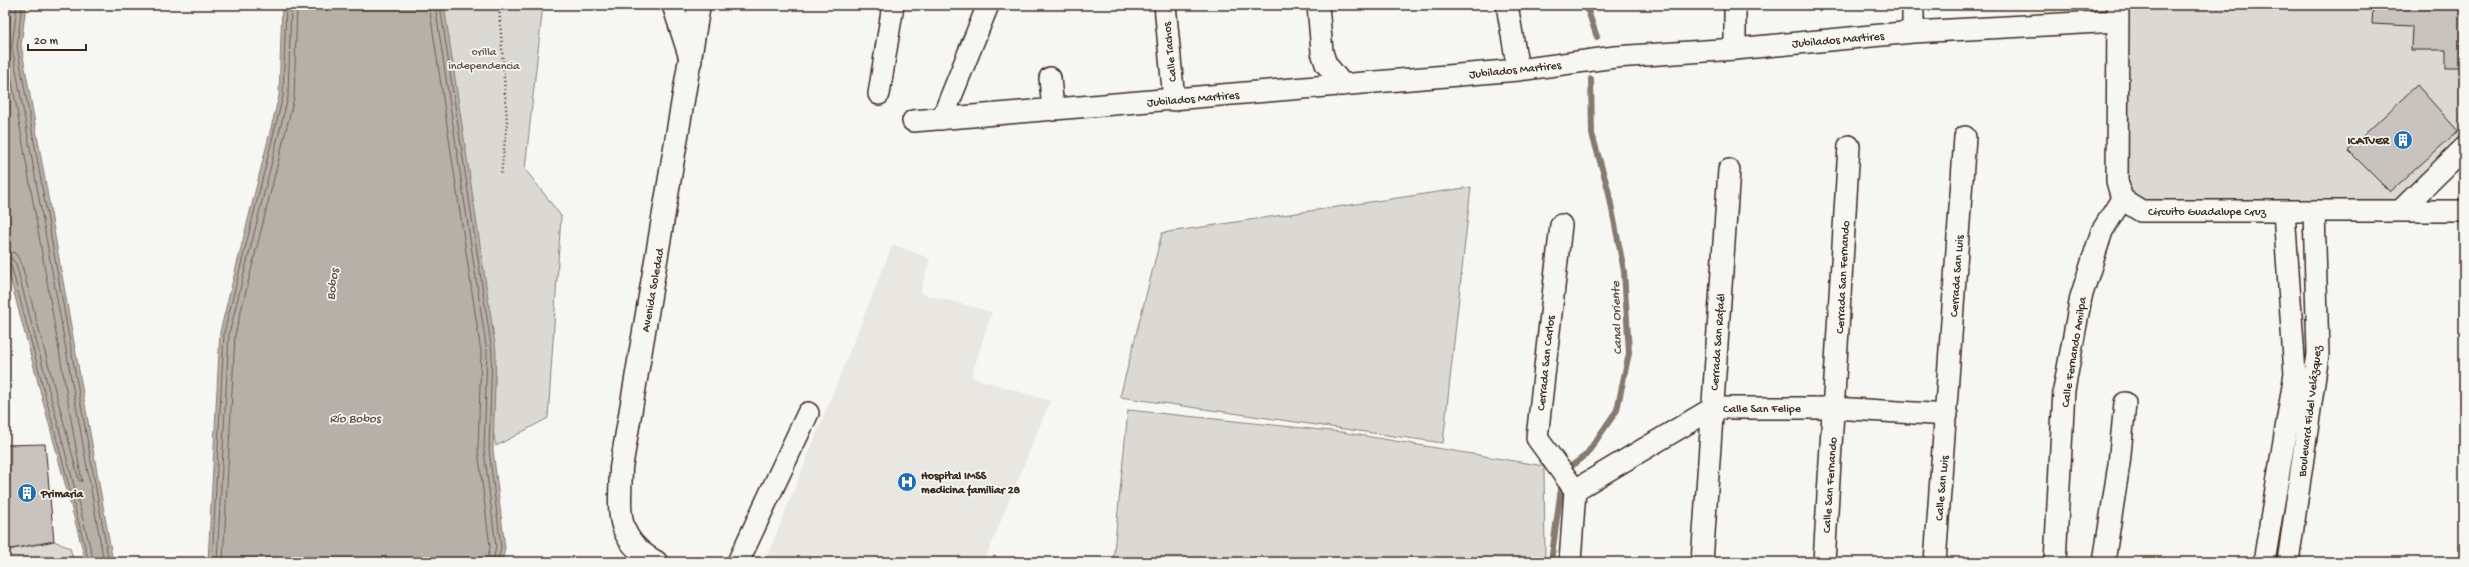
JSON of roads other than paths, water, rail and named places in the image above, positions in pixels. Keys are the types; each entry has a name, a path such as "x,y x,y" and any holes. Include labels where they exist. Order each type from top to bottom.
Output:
{"main road":[{"name":"Avenida Soledad","path":"656,562 639,553 623,530 620,500 621,468 691,61 699,5"}],"street":[{"path":"673,5 691,61"},
{"path":"880,94 893,5"},
{"path":"942,119 988,5"},
{"name":"Calle Tachos","path":"1165,5 1174,100"},
{"path":"1318,5 1322,52 1326,64 1343,85"},
{"path":"1507,5 1518,70"},
{"path":"1735,5 1735,49"},
{"path":"1913,5 1913,32"},
{"path":"2118,13 2117,181 2122,199"},
{"name":"Jubilados Martires","path":"913,121 1518,70 1614,57 1735,49 2118,13"},
{"path":"1050,78 1053,110"},
{"name":"Cerrada San Luis","path":"1947,415 1965,136"},
{"name":"Cerrada San Fernando","path":"1834,408 1849,146"},
{"path":"2400,211 2464,148"},
{"name":"Cerrada San Rafaél","path":"1702,562 1729,170"},
{"name":"Circuito Guadalupe Cruz","path":"2122,199 2141,211 2464,211"},
{"name":"Calle Fernando Amilpa","path":"2055,562 2064,390 2081,297 2102,231 2122,199"},
{"name":"Boulevard Fidel Velázquez","path":"2288,562 2318,354 2314,211"},
{"name":"Boulevard Fidel Velázquez","path":"2264,562 2295,374 2284,212"},
{"name":"Cerrada San Carlos","path":"1561,225 1537,438 1575,490"},
{"path":"2104,562 2119,464 2125,403"},
{"name":"Calle San Felipe","path":"1575,490 1713,408 1834,408 1947,415"},
{"name":"Calle San Fernando","path":"1824,562 1834,408"},
{"path":"738,562 808,413"},
{"name":"Calle San Luis","path":"1935,562 1947,415"},
{"path":"1570,562 1575,490"}],"water":[{"path":"5,5 26,5 21,45 113,562 86,562 5,259"},
{"name":"Río Bobos","path":"282,5 444,5 496,351 493,450 505,548 502,562 208,562 220,332 279,96"}],"waterway":[{"name":"Canal Oriente","path":"1586,5 1597,37"},
{"name":"Canal Oriente","path":"1565,471 1586,455 1617,410 1629,353 1624,271 1608,189 1592,134 1591,79"},
{"name":"Canal Oriente","path":"1551,562 1562,481"}],"place":[{"name":"ICATVER","path":"2403,140"},
{"name":"Hospital IMSS medicina familiar 28","path":"907,482"},
{"name":"Primaria","path":"27,493"}],"park label":[{"name":"orilla independencia","path":"484,58"}],"water label":[{"name":"Bobos","path":"331,284"}]}
